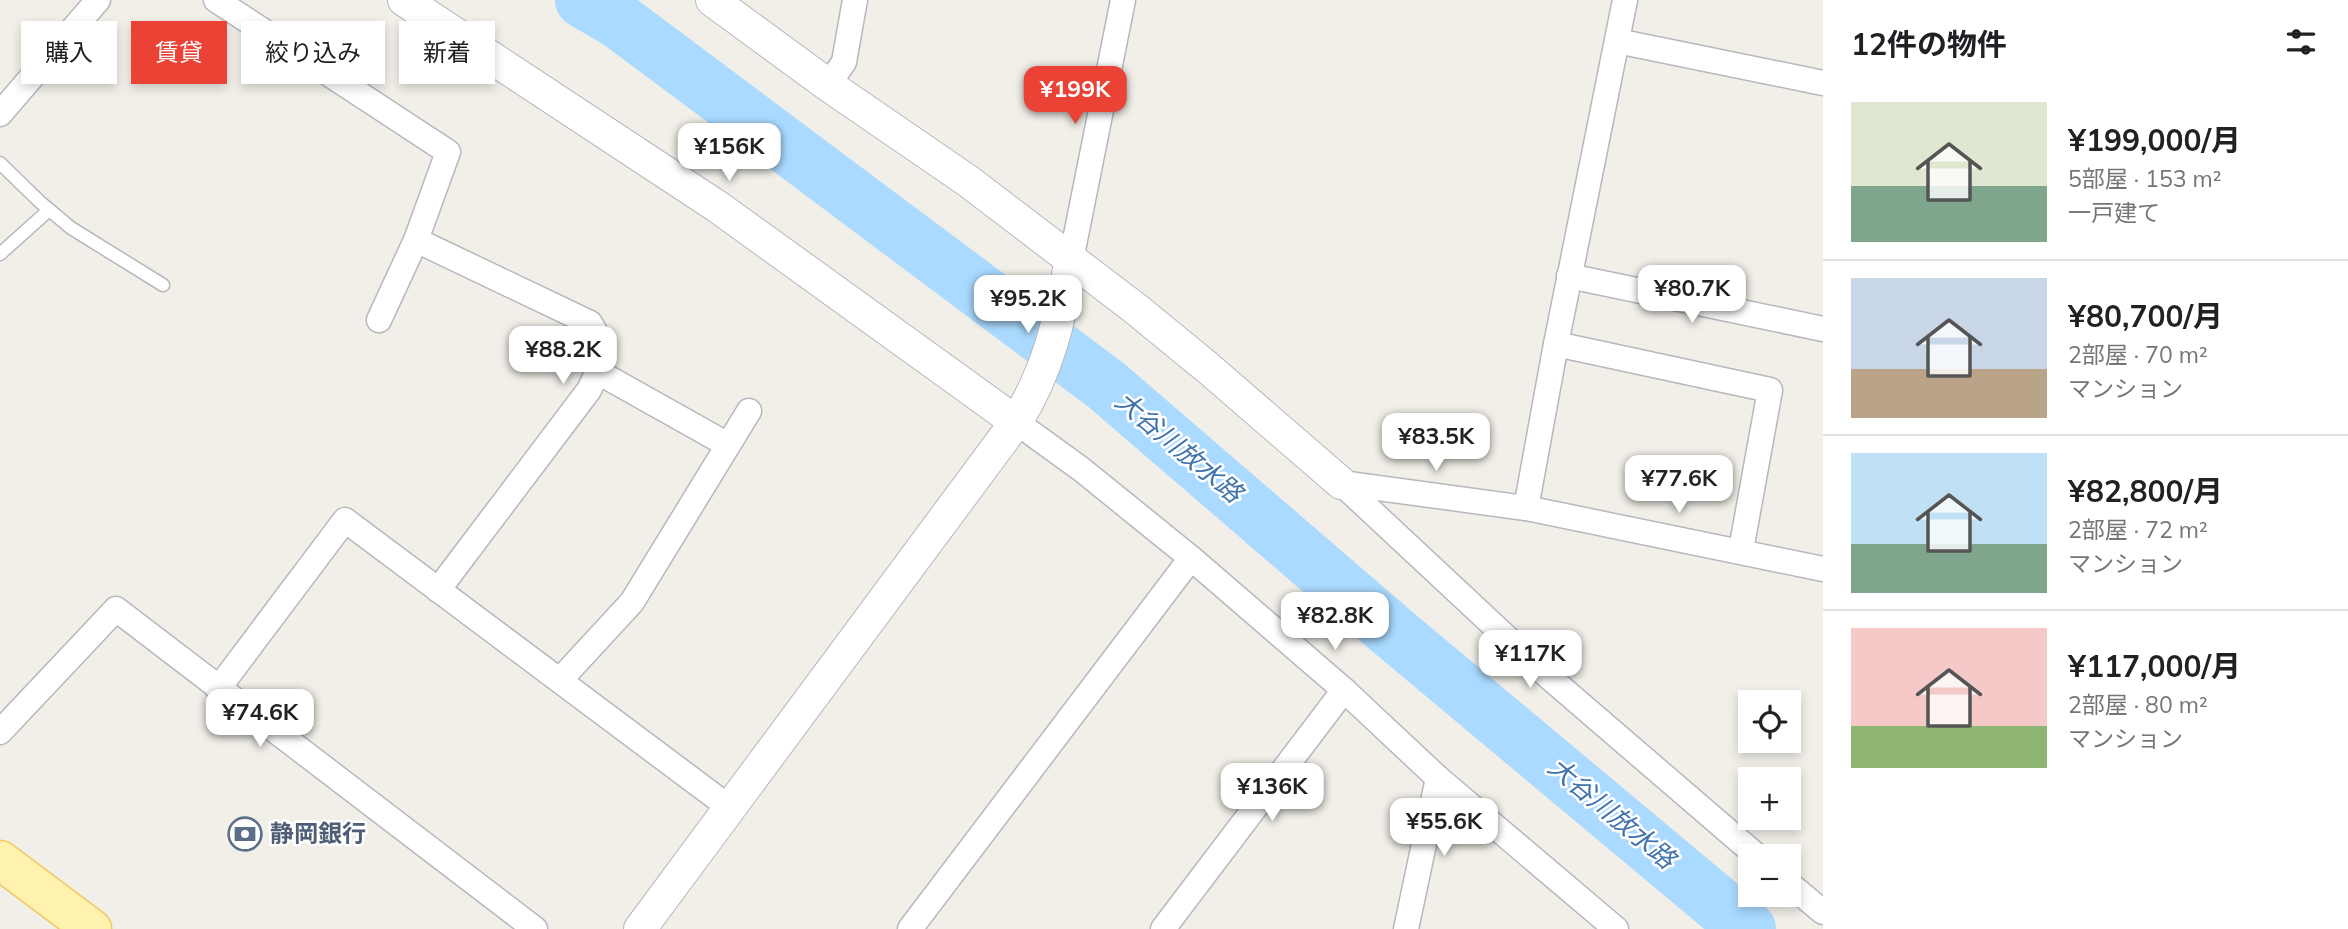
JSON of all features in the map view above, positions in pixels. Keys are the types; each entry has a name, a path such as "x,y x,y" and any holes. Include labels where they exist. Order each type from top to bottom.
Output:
{"main road":[{"path":"0,860 92,929"}],"street":[{"path":"216,0 448,152 416,240 379,320"},
{"path":"404,0 718,207 1081,469 1191,558 1344,690 1438,778 1616,929"},
{"path":"712,0 828,85 968,181 1136,309 1341,483 1550,678 1743,844"},
{"path":"828,85 844,62 855,0"},
{"path":"640,929 1016,422 1033,395 1052,346 1123,0"},
{"path":"1526,508 1569,276 1625,0"},
{"path":"0,114 90,2"},
{"path":"1617,41 1823,83"},
{"path":"416,240 590,323 602,341 602,364 589,390 439,590"},
{"path":"1569,276 1823,329"},
{"path":"1556,344 1770,390 1741,550"},
{"path":"598,372 728,445"},
{"path":"560,680 632,602 749,411"},
{"path":"1341,483 1526,508 1741,550 1823,569"},
{"path":"218,689 345,520 730,807"},
{"path":"910,929 1191,558"},
{"path":"0,732 116,609 535,929"},
{"path":"1163,929 1344,690"},
{"path":"1406,929 1438,778"},
{"path":"1801,894 1823,912"}],"lane":[{"path":"0,163 71,228 163,285"},
{"path":"0,254 49,210"}],"waterway":[{"name":"大谷川放水路","path":"583,0 619,21 1106,385 1394,633 1748,929"}],"place":[{"name":"静岡銀行","path":"245,834"}]}
